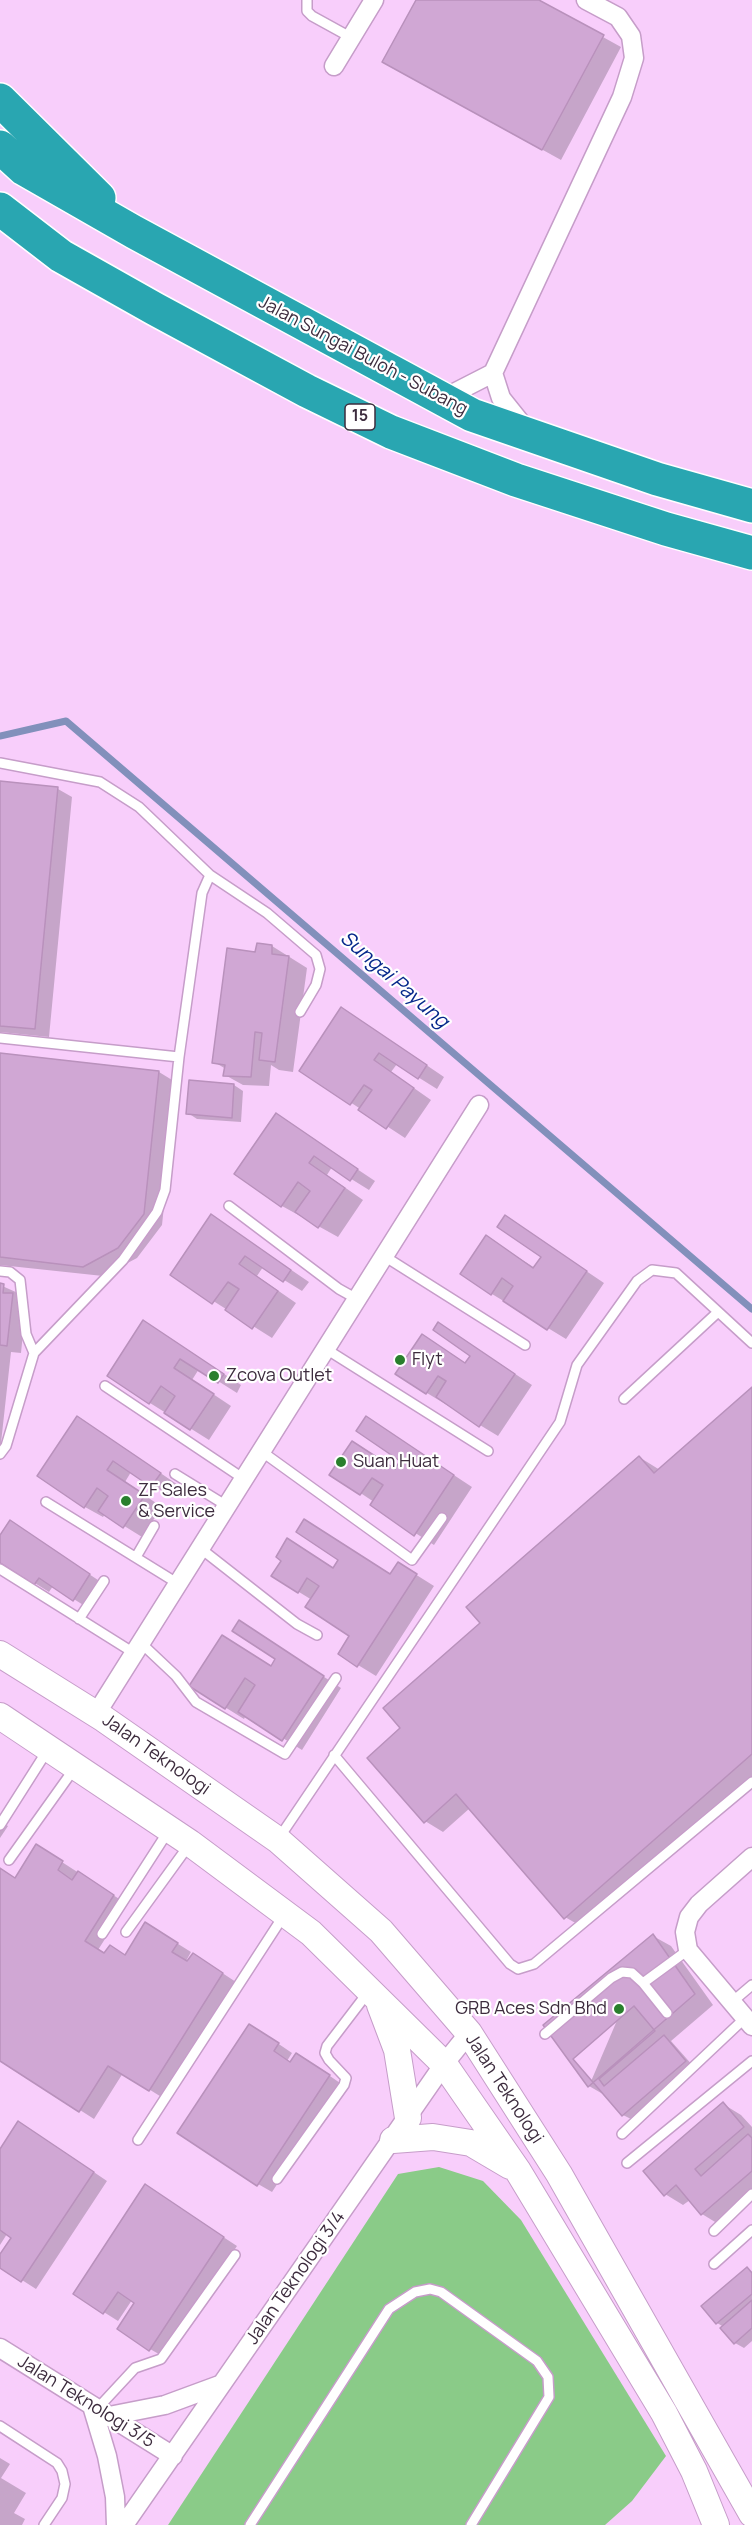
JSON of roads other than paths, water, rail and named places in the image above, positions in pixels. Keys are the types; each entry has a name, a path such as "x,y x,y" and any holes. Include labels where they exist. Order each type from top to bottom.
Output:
{"highway":[{"path":"0,100 135,232"},
{"name":"Jalan Sungai Buloh - Subang","path":"0,147 24,168 135,232 472,415 657,479 752,506"},
{"name":"15","path":"0,209 61,256 307,391 391,432 516,480 666,529 752,553"}],"street":[{"path":"334,66 374,0"},
{"path":"418,387 452,394 493,374 622,97 634,58 631,36 618,17 586,0"},
{"path":"493,374 501,398 532,435"},
{"path":"96,1714 479,1105"},
{"name":"Jalan Teknologi","path":"0,1654 96,1714 278,1840 381,1931 469,2033 559,2174 752,2514"},
{"name":"Jalan Teknologi","path":"0,1716 180,1836 311,1933 444,2064 518,2171 664,2413 694,2471 716,2525"},
{"path":"748,2022 688,1950 685,1932 689,1917 752,1857"},
{"path":"373,1992 397,2050 408,2118"},
{"name":"Jalan Teknologi 3/4","path":"124,2525 444,2064 469,2033"},
{"path":"393,2140 434,2137 471,2143 518,2171"},
{"name":"Jalan Teknologi 3/5","path":"0,2348 172,2456"},
{"path":"116,2525 99,2410 165,2405 222,2384"},
{"path":"723,2462 752,2476"},
{"path":"694,2471 724,2508 752,2524"}],"lane":[{"path":"307,0 307,12 352,38"},
{"path":"0,764 100,782 140,807 210,875 267,913 316,955 320,969 316,985 300,1012"},
{"path":"0,1454 6,1446 34,1353 123,1260 158,1212 165,1190 179,1057 202,893 210,875"},
{"path":"0,1038 179,1057"},
{"path":"229,1206 339,1289 357,1299"},
{"path":"384,1256 525,1345"},
{"path":"278,1840 560,1422 577,1365 637,1281 652,1270 676,1274 752,1343"},
{"path":"0,1271 10,1272 20,1280 26,1334 34,1353"},
{"path":"624,1399 718,1312"},
{"path":"326,1349 488,1450"},
{"path":"105,1386 244,1479"},
{"path":"261,1451 412,1560 442,1518"},
{"path":"175,1474 227,1506"},
{"path":"46,1502 177,1583"},
{"path":"136,1557 154,1526"},
{"path":"200,1548 297,1624 317,1635"},
{"path":"0,1569 79,1619 137,1648 176,1676 196,1702 285,1754 336,1678"},
{"path":"79,1619 104,1581"},
{"path":"0,1825 48,1748"},
{"path":"334,1755 510,1964 518,1969 534,1964 752,1782"},
{"path":"9,1860 76,1766"},
{"path":"126,1932 180,1836"},
{"path":"102,1934 180,1836"},
{"path":"138,2140 285,1913"},
{"path":"643,1983 688,1950"},
{"path":"545,2034 611,1978 622,1972 632,1973 643,1983 667,2013"},
{"path":"732,2002 752,1985"},
{"path":"277,2179 344,2085 346,2078 325,2053 327,2046 373,1992"},
{"path":"622,2134 748,2022"},
{"path":"627,2163 752,2061"},
{"path":"714,2231 752,2194"},
{"path":"714,2264 752,2230"},
{"path":"99,2410 135,2368 161,2359 235,2255"},
{"path":"250,2525 389,2309 415,2292 430,2289 441,2292 537,2361 548,2377 549,2397 471,2525"},
{"path":"0,2426 57,2463 62,2471 65,2484 62,2498 44,2525"}],"waterway":[{"name":"Sungai Payung","path":"0,736 66,721 752,1309"}],"place":[{"name":"Flyt","path":"400,1360"},
{"name":"Zcova Outlet","path":"214,1376"},
{"name":"Suan Huat","path":"341,1462"},
{"name":"ZF Sales & Service","path":"126,1501"},
{"name":"GRB Aces Sdn Bhd","path":"619,2009"}]}
